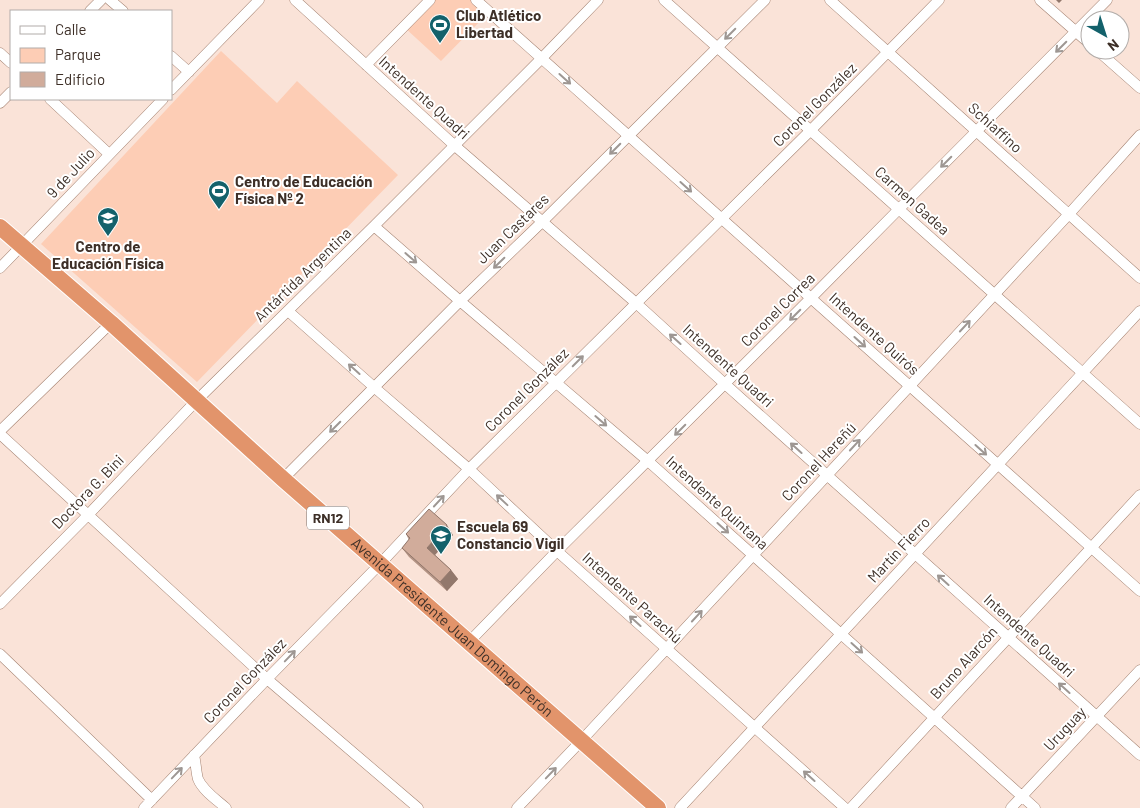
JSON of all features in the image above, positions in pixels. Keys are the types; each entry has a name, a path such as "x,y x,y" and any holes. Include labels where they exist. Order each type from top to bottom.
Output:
{"highway":[{"name":"Avenida Presidente Juan Domingo Perón","path":"0,227 111,323 283,479 658,808"}],"street":[{"path":"91,10 101,0"},
{"path":"110,0 121,10"},
{"path":"172,89 259,0"},
{"name":"Intendente Quadri","path":"295,0 454,145 636,303 1140,755"},
{"path":"366,65 430,0"},
{"name":"Intendente Quirós","path":"476,0 1140,591"},
{"name":"Antártida Argentina","path":"197,400 374,226 598,0"},
{"name":"Carmen Gadea","path":"664,0 1140,424"},
{"name":"Juan Castares","path":"283,479 765,0"},
{"name":"Schiaffino","path":"830,0 1140,278"},
{"name":"Coronel González","path":"144,808 469,470 940,0"},
{"path":"1040,0 1080,35"},
{"name":"Coronel Correa","path":"468,642 1108,0"},
{"path":"0,53 10,62"},
{"path":"172,57 189,72"},
{"path":"1108,60 1140,88"},
{"path":"0,104 10,93"},
{"path":"51,100 109,154"},
{"name":"9 de Julio","path":"0,268 162,100"},
{"name":"Coronel Hereñú","path":"517,808 582,741 1140,135"},
{"name":"Intendente Quintana","path":"374,226 648,461 1035,808"},
{"name":"Intendente Parachú","path":"288,311 469,470 845,808"},
{"name":"Martín Fierro","path":"680,808 1140,311"},
{"path":"111,323 0,433 267,679 418,808"},
{"name":"Doctora G. Bini","path":"0,604 197,400"},
{"name":"Bruno Alarcón","path":"851,808 1140,494"},
{"path":"0,654 152,800"},
{"name":"Uruguay","path":"1012,808 1140,670"},
{"path":"194,755 198,778 202,785 207,792 226,808"}],"green space":[{"name":"Club Atlético Libertad","path":"430,0 476,0 489,12 441,61 404,27"},
{"name":"Centro de Educación Física Nº 2","path":"221,51 277,103 297,81 398,175 197,382 41,244"}],"building":[{"path":"429,509 447,525 427,548 451,570 440,582 402,548 410,538 406,534"}],"place":[{"name":"Club Atlético Libertad","path":"440,44"},
{"name":"Centro de Educación Física Nº 2","path":"219,210"},
{"name":"Centro de Educación Física","path":"108,237"},
{"name":"Escuela 69 Constancio Vigil","path":"441,555"}]}
